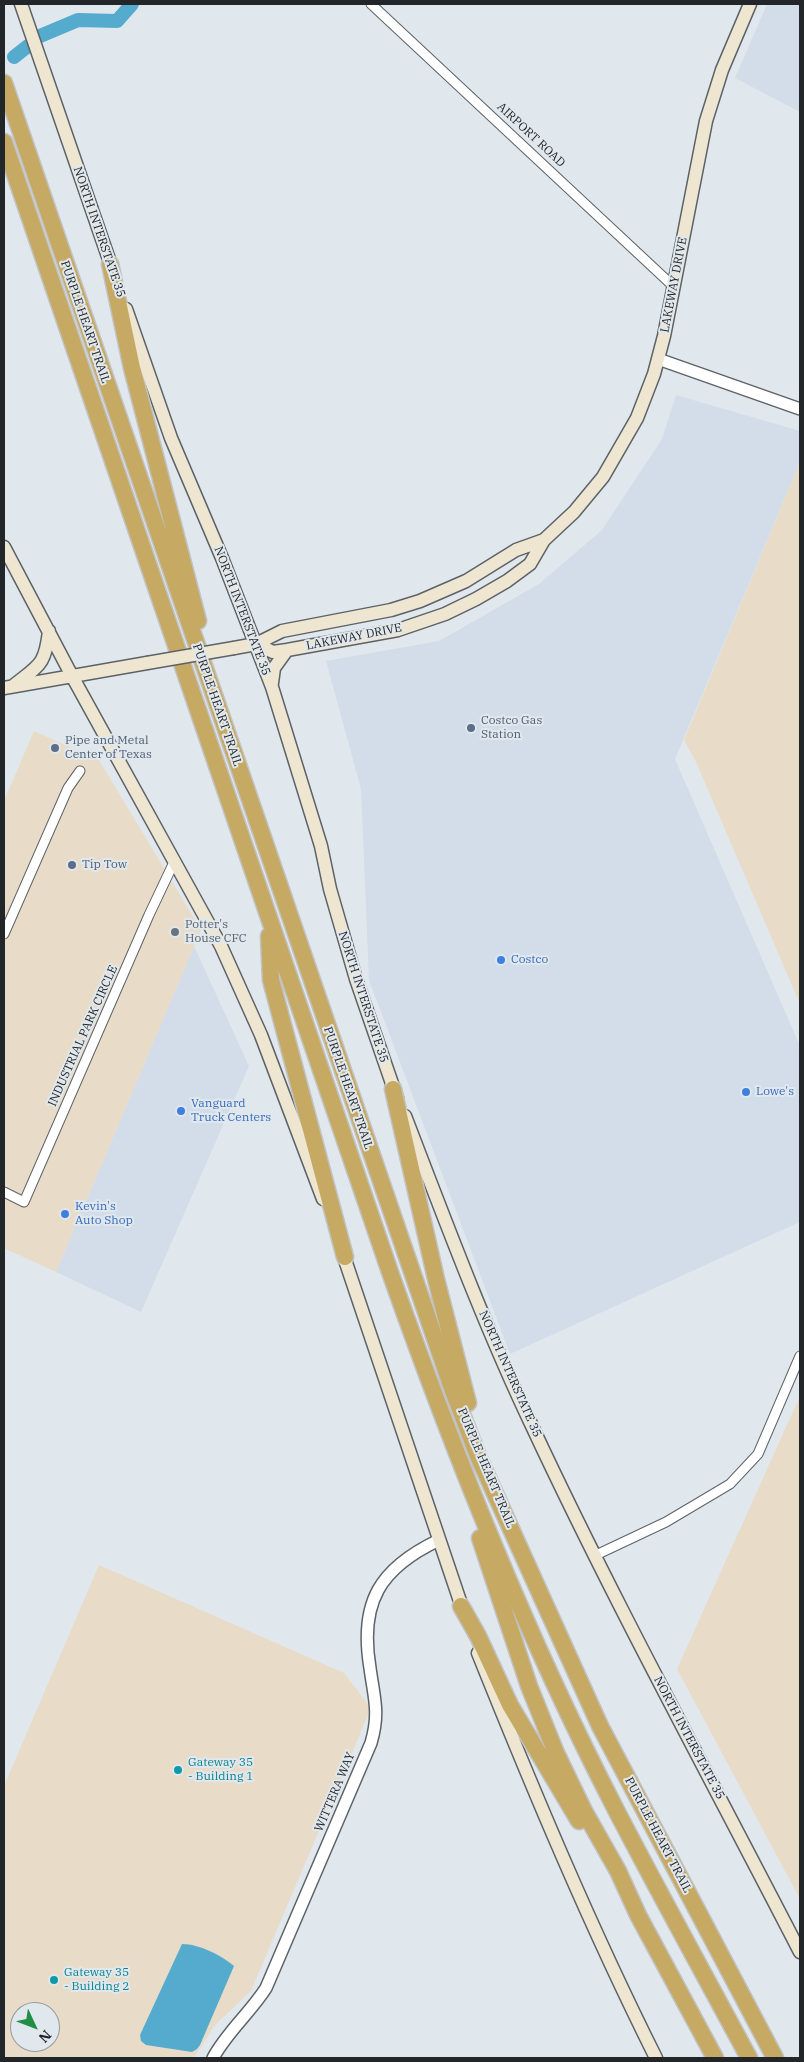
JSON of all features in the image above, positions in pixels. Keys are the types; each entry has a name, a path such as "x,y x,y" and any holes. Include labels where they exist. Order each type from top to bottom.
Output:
{"highway":[{"name":"PURPLE HEART TRAIL","path":"4,83 453,1391 478,1456 505,1512 600,1726 775,2058"},
{"name":"PURPLE HEART TRAIL","path":"4,142 397,1294 458,1459 506,1574 614,1806 749,2058"},
{"path":"110,264 132,368 201,632 214,696"},
{"path":"269,921 270,980 344,1257"},
{"path":"393,1089 451,1341 470,1408 505,1512"},
{"path":"458,1459 476,1526 542,1718 566,1774 618,1871 638,1915"},
{"path":"461,1606 478,1636 510,1705 545,1767 638,1915 715,2058"}],"main road":[{"name":"NORTH INTERSTATE 35","path":"21,4 171,438 222,558 272,687 320,846 330,889 356,979 393,1089 465,1270 518,1395 596,1555 659,1681 800,1952"},
{"name":"LAKEWAY DRIVE","path":"256,644 273,652 287,650 380,634 445,614 507,581 530,564 544,540 582,503 612,463 637,418 658,359 706,121 722,70 750,4"},
{"name":"LAKEWAY DRIVE","path":"8,688 256,644 282,631 391,610 420,601 466,581 516,550 544,540"},
{"path":"4,547 72,676 221,946 261,1035 344,1257 473,1640 535,1794 616,1978 656,2058"},
{"path":"8,688 43,660 46,653 49,631"},
{"path":"272,687 274,668 287,650"}],"street":[{"name":"AIRPORT ROAD","path":"371,4 673,286"},
{"path":"658,359 800,408"},
{"path":"4,934 68,788 80,771"},
{"name":"INDUSTRIAL PARK CIRCLE","path":"4,1192 24,1202 149,915 175,860"},
{"path":"596,1555 666,1522 730,1484 758,1454 800,1356"},
{"name":"WITTERA WAY","path":"213,2058 222,2041 258,2001 266,1988 371,1743 376,1724 377,1708 366,1638 368,1614 375,1594 388,1576 404,1561 439,1540"}],"shaded area":[{"path":"767,4 800,4 800,112 735,78"},
{"path":"676,395 800,431 800,462 675,759 800,1046 800,1222 510,1354 369,980 361,789 326,661 439,641 539,584 602,530 662,439"},
{"path":"800,462 800,1004 696,762 684,740"},
{"path":"34,731 99,760 201,930 56,1272 4,1248 4,801"},
{"path":"194,946 249,1066 141,1312 56,1272"},
{"path":"800,1396 800,1899 677,1669"},
{"path":"99,1565 344,1673 371,1708 251,1991 215,2025 194,2058 4,2058 4,1786"}],"water":[{"path":"182,1944 189,1944 210,1951 234,1966 200,2045 192,2052 146,2045 141,2041 140,2035"}],"waterway":[{"path":"40,36 78,20 117,21 132,4"},
{"path":"14,57 28,46"}],"place":[{"name":"Costco Gas Station","path":"471,728"},
{"name":"Pipe and Metal Center of Texas","path":"55,748"},
{"name":"Tip Tow","path":"72,865"},
{"name":"Potter's House CFC","path":"175,932"},
{"name":"Costco","path":"501,960"},
{"name":"Lowe's","path":"746,1092"},
{"name":"Vanguard Truck Centers","path":"181,1111"},
{"name":"Kevin's Auto Shop","path":"65,1214"},
{"name":"Gateway 35 - Building 1","path":"178,1770"},
{"name":"Gateway 35 - Building 2","path":"54,1980"}]}
